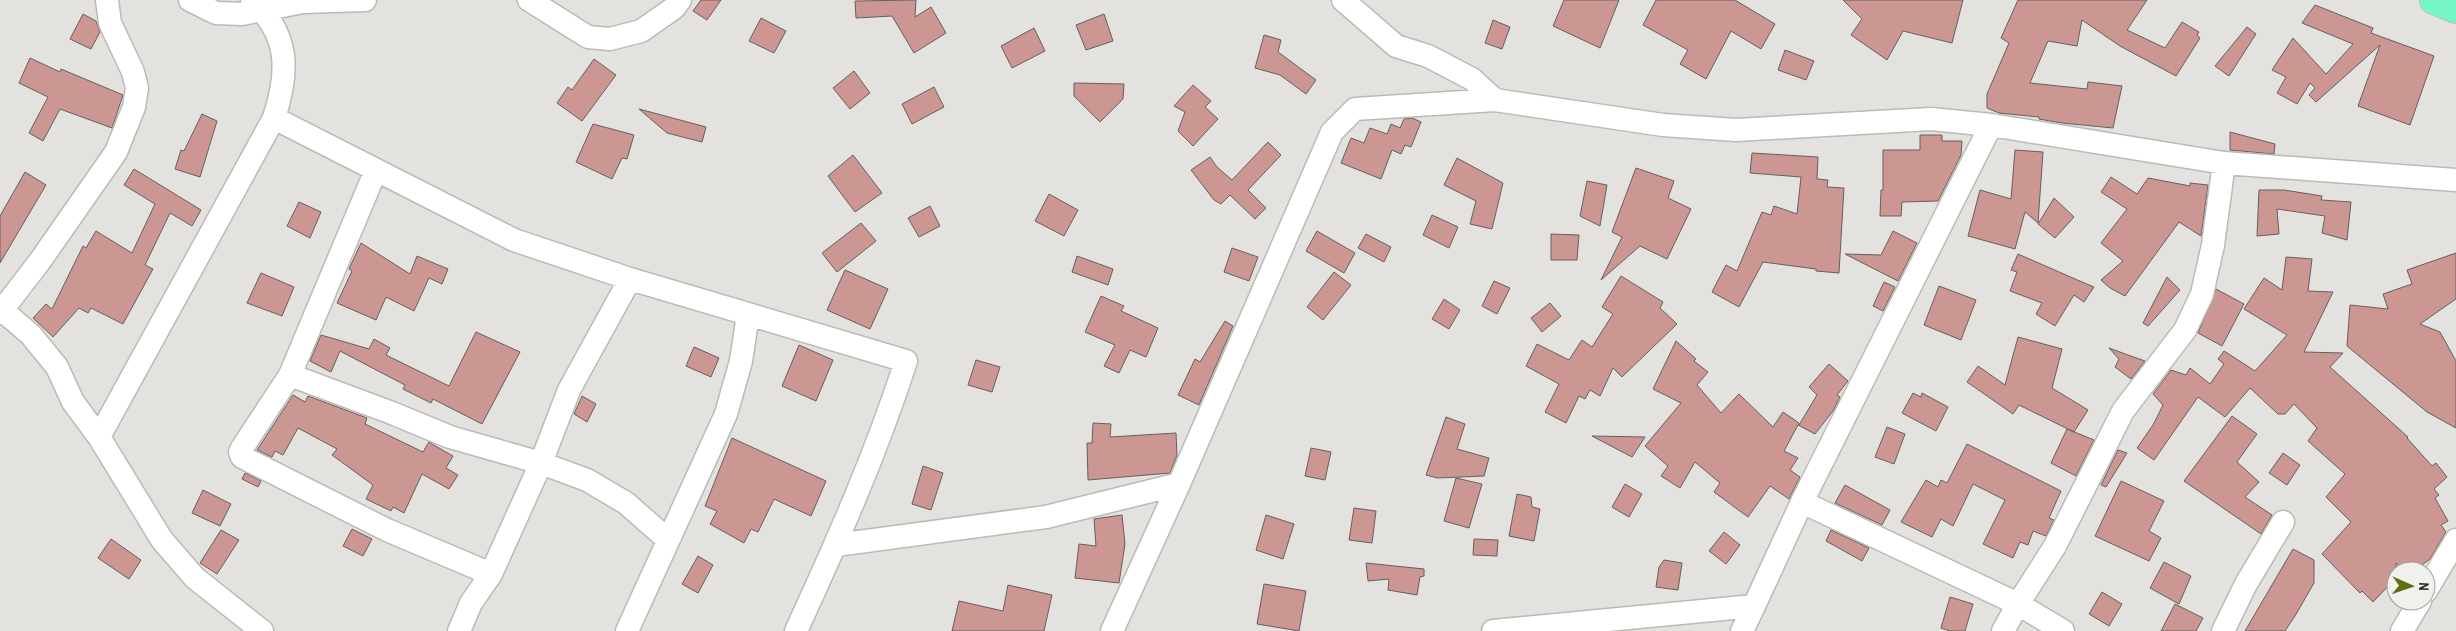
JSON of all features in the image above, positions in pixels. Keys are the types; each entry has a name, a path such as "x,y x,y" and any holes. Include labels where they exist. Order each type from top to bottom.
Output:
{"highway":[{"path":"2434,0 2456,9"}],"street":[{"path":"108,0 110,23 133,72 136,88 134,106 116,152 40,261 1,312 31,335 57,367 74,402 99,437 162,540 195,578 262,631"},
{"path":"190,0 216,13 258,5 365,0"},
{"path":"529,0 588,37 610,38 641,31 674,8 680,0"},
{"path":"1342,0 1396,46 1428,56 1472,79 1495,100"},
{"path":"99,437 274,118 285,75 284,52 258,5"},
{"path":"1112,631 1179,484 1332,132 1355,109 1495,100 1663,125 1736,130 1931,119 1992,125 2224,163 2456,180"},
{"path":"274,118 514,240 630,279 906,361 884,428 836,546 796,631"},
{"path":"1742,631 1802,502 1992,125"},
{"path":"2003,631 2055,546 2123,412 2185,330 2202,294 2213,245 2224,163"},
{"path":"376,170 290,375 240,452 242,457 387,530 491,574"},
{"path":"459,631 470,603 491,574 541,463 569,390 630,279"},
{"path":"627,631 726,414 741,362 748,315"},
{"path":"290,375 450,437 541,463 587,480 626,503 668,540"},
{"path":"836,546 1046,518 1179,484"},
{"path":"1802,502 2018,604 2063,631"},
{"path":"2223,631 2246,584 2283,522"},
{"path":"2436,574 2456,540"},
{"path":"1493,631 1532,630 1754,606"},
{"path":"2402,631 2414,611"}],"building":[{"path":"701,0 721,0 707,20 693,11"},
{"path":"916,0 915,17 931,7 946,33 914,53 892,16 856,18 855,1"},
{"path":"1564,0 1619,0 1600,48 1553,26"},
{"path":"1656,0 1735,0 1775,24 1761,49 1731,31 1706,79 1680,64 1688,50 1643,25"},
{"path":"1843,0 1963,0 1952,43 1903,31 1887,60 1851,35 1862,19"},
{"path":"2018,0 2147,0 2127,30 2165,48 2182,22 2199,32 2197,35 2200,38 2176,76 2120,46 2082,20 2077,46 2048,41 2030,83 2087,89 2088,82 2122,86 2113,128 2062,123 2039,119 2039,117 1999,113 1987,108 1987,94 2009,43 2001,38"},
{"path":"2315,5 2373,28 2371,33 2434,56 2410,125 2358,106 2380,45 2316,102 2309,95 2315,88 2310,83 2297,104 2277,93 2286,77 2272,70 2293,38 2326,74 2353,44 2302,23"},
{"path":"83,14 96,21 100,32 91,49 70,39"},
{"path":"1104,14 1113,41 1086,50 1076,25"},
{"path":"761,18 786,31 774,53 749,41"},
{"path":"1493,20 1510,27 1502,49 1485,43"},
{"path":"2247,27 2256,34 2229,76 2215,66"},
{"path":"1034,28 1045,51 1012,68 1001,46"},
{"path":"1264,35 1281,40 1278,52 1316,80 1306,94 1280,75 1255,68"},
{"path":"1785,50 1814,61 1806,80 1778,70"},
{"path":"30,58 60,72 61,69 123,95 112,128 60,109 43,141 29,133 48,97 19,83"},
{"path":"594,59 616,75 582,121 557,103 568,87 572,90"},
{"path":"854,71 870,93 850,109 833,88"},
{"path":"1074,83 1124,84 1123,99 1100,122 1074,96"},
{"path":"1193,85 1211,101 1205,107 1218,119 1193,146 1178,131 1185,112 1174,106"},
{"path":"934,87 944,107 912,124 902,104"},
{"path":"639,109 706,127 702,142 667,133"},
{"path":"202,114 217,121 200,177 175,169 181,150 184,151"},
{"path":"1412,118 1421,122 1411,147 1405,145 1401,154 1392,150 1381,179 1341,163 1351,138 1364,143 1370,128 1387,134 1391,124 1400,128 1404,119"},
{"path":"593,124 634,135 627,159 622,158 612,179 576,162"},
{"path":"2230,132 2275,144 2274,154 2230,150"},
{"path":"1920,135 1942,135 1942,141 1962,141 1961,155 1938,201 1902,202 1901,216 1880,216 1881,190 1883,190 1883,150 1920,150"},
{"path":"1268,142 1281,155 1248,190 1266,208 1255,219 1230,195 1221,204 1214,200 1191,170 1210,157 1217,167 1232,180"},
{"path":"2015,150 2043,152 2038,223 2025,212 2015,249 1968,236 1980,190 2011,199"},
{"path":"1752,153 1818,157 1817,179 1828,180 1827,187 1844,188 1839,273 1763,262 1739,307 1712,292 1726,265 1737,271 1762,212 1771,215 1774,206 1797,214 1801,177 1750,173"},
{"path":"853,155 882,193 855,212 828,176"},
{"path":"1457,158 1503,183 1492,229 1470,224 1476,201 1444,185"},
{"path":"1636,168 1674,181 1668,198 1691,209 1667,259 1640,246 1601,280 1622,237 1612,232"},
{"path":"134,169 201,210 192,226 170,213 145,265 153,269 123,324 91,308 88,313 79,308 53,337 33,318 46,304 52,309 83,246 86,248 96,231 132,253 155,204 124,185"},
{"path":"25,172 46,185 0,263 0,216"},
{"path":"2111,177 2137,194 2148,178 2190,186 2190,183 2208,185 2201,236 2179,222 2125,296 2110,288 2101,280 2123,261 2101,243 2127,209 2101,192"},
{"path":"1587,181 1607,185 1600,226 1580,216"},
{"path":"2259,190 2284,190 2322,196 2321,200 2351,202 2347,240 2322,233 2325,216 2277,209 2279,234 2257,236"},
{"path":"1049,194 1078,210 1064,236 1035,221"},
{"path":"2054,198 2074,217 2055,238 2038,224"},
{"path":"299,202 321,212 310,238 287,226"},
{"path":"930,206 940,226 919,237 908,218"},
{"path":"1432,215 1458,227 1449,248 1423,235"},
{"path":"861,223 876,241 837,272 822,253"},
{"path":"1317,231 1355,253 1344,273 1306,251"},
{"path":"1893,231 1917,243 1898,281 1845,254 1881,255"},
{"path":"1366,234 1391,247 1384,262 1358,248"},
{"path":"1551,234 1579,235 1577,260 1551,260"},
{"path":"361,243 410,274 417,256 448,269 442,284 429,278 414,311 386,297 376,320 337,303 352,271 349,269"},
{"path":"1232,248 1258,257 1249,281 1224,272"},
{"path":"2456,253 2456,299 2420,324 2440,332 2456,361 2456,428 2427,412 2347,346 2350,305 2388,309 2383,294 2412,284 2407,270"},
{"path":"2018,254 2094,287 2084,302 2074,295 2055,326 2036,314 2042,303 2010,291 2017,272 2011,270"},
{"path":"1077,256 1113,269 1108,285 1072,272"},
{"path":"2286,257 2312,259 2308,291 2333,292 2304,352 2343,353 2330,367 2408,437 2432,466 2436,463 2447,477 2434,489 2439,495 2435,498 2448,521 2441,525 2446,532 2427,561 2386,561 2386,588 2373,602 2362,591 2360,593 2322,554 2351,522 2326,497 2345,474 2308,441 2317,428 2294,404 2285,414 2278,414 2250,388 2225,417 2198,397 2154,460 2137,448 2153,425 2163,405 2153,394 2171,370 2186,375 2190,368 2210,384 2224,364 2218,359 2224,351 2255,371 2287,335 2244,309 2264,278 2282,290"},
{"path":"845,270 888,289 870,329 827,310"},
{"path":"1334,272 1351,285 1323,320 1307,307"},
{"path":"261,273 294,287 282,316 247,303"},
{"path":"1621,276 1663,302 1660,308 1677,324 1622,377 1613,368 1600,396 1590,390 1585,399 1579,396 1566,423 1545,412 1559,384 1526,366 1537,344 1569,360 1582,340 1592,347 1613,314 1602,307"},
{"path":"2167,277 2180,290 2148,326 2143,323"},
{"path":"1494,281 1510,288 1497,314 1482,306"},
{"path":"1884,282 1895,287 1883,311 1873,306"},
{"path":"1939,286 1976,300 1961,340 1924,325"},
{"path":"2216,289 2244,304 2222,346 2198,333"},
{"path":"1101,296 1124,306 1121,311 1158,328 1146,357 1130,350 1119,373 1104,366 1115,345 1085,332"},
{"path":"1444,299 1460,310 1449,329 1432,319"},
{"path":"1550,303 1561,316 1542,332 1531,318"},
{"path":"1225,321 1233,326 1199,405 1178,395 1195,359 1200,362"},
{"path":"476,332 520,352 482,424 433,399 431,403 403,389 405,385 340,351 331,372 310,361 321,335 369,349 374,339 390,348 386,355 449,386"},
{"path":"2018,337 2062,349 2052,388 2088,410 2074,432 2019,405 2013,414 1967,382 1978,366 2005,385"},
{"path":"1676,341 1696,359 1694,361 1708,372 1697,385 1721,413 1739,394 1773,427 1783,412 1799,423 1799,425 1817,395 1809,387 1829,364 1848,381 1837,395 1840,397 1833,411 1815,434 1798,425 1784,451 1798,458 1790,470 1800,477 1789,499 1770,486 1748,517 1714,492 1720,483 1695,462 1680,488 1661,476 1668,466 1645,446 1681,403 1653,389"},
{"path":"799,345 833,360 816,401 782,386"},
{"path":"694,347 719,358 711,377 686,366"},
{"path":"2109,348 2145,361 2131,379 2115,367 2119,359"},
{"path":"976,360 1000,367 992,392 968,385"},
{"path":"1913,393 1921,397 1922,393 1948,407 1936,431 1902,413"},
{"path":"293,395 305,402 308,396 367,418 365,424 423,452 429,442 453,456 446,468 458,475 449,489 422,474 404,513 393,507 391,511 366,499 373,485 332,455 337,449 298,428 283,455 275,451 272,457 257,450"},
{"path":"582,396 596,404 587,422 574,414"},
{"path":"2232,416 2257,434 2237,462 2259,482 2245,497 2272,515 2261,534 2184,481"},
{"path":"1446,417 1465,424 1457,449 1489,458 1484,476 1437,478 1426,475"},
{"path":"1093,423 1111,424 1110,437 1176,433 1177,455 1170,473 1088,480 1087,443 1092,443"},
{"path":"1887,427 1905,434 1894,464 1875,457"},
{"path":"2067,429 2094,440 2076,476 2051,463"},
{"path":"1592,436 1645,437 1632,457"},
{"path":"732,438 826,481 811,516 774,499 758,532 751,529 744,543 710,524 717,511 705,506"},
{"path":"1967,444 2061,491 2049,518 2054,520 2046,536 2033,531 2028,545 2020,542 2013,558 1983,544 2005,500 1973,484 1953,526 1941,519 1932,537 1901,522 1926,480 1938,487 1941,480 1947,483"},
{"path":"1311,448 1331,452 1325,480 1305,476"},
{"path":"2118,450 2127,453 2106,487 2101,485"},
{"path":"2283,453 2300,465 2287,485 2269,473"},
{"path":"923,466 943,473 931,510 912,504"},
{"path":"245,473 261,481 258,487 242,479"},
{"path":"1456,478 1482,484 1469,528 1444,521"},
{"path":"2121,481 2164,501 2149,531 2161,538 2149,561 2095,536"},
{"path":"1625,484 1642,494 1629,517 1612,507"},
{"path":"1845,485 1890,510 1882,525 1835,503"},
{"path":"203,490 231,504 220,526 192,513"},
{"path":"1517,494 1531,497 1532,507 1540,509 1534,541 1509,536"},
{"path":"1354,508 1376,511 1372,543 1349,540"},
{"path":"1122,515 1125,544 1119,583 1075,578 1079,544 1096,546 1094,519"},
{"path":"1266,515 1294,524 1283,559 1256,550"},
{"path":"352,529 372,539 363,556 343,546"},
{"path":"221,530 239,540 217,574 200,563"},
{"path":"1831,530 1869,548 1862,561 1826,541"},
{"path":"1724,532 1740,545 1726,564 1709,551"},
{"path":"111,539 141,560 129,579 98,558"},
{"path":"1474,539 1498,540 1497,556 1473,555"},
{"path":"2293,549 2314,560 2314,583 2295,616 2285,631 2245,631"},
{"path":"698,556 713,565 698,593 682,584"},
{"path":"1664,560 1682,563 1678,590 1656,587 1659,567"},
{"path":"2164,562 2191,576 2179,604 2150,588"},
{"path":"1366,563 1424,569 1424,576 1420,577 1417,595 1388,590 1389,579 1368,581"},
{"path":"1264,584 1306,591 1299,631 1257,624"},
{"path":"1008,585 1052,595 1044,631 952,631 959,601 1003,611"},
{"path":"2102,592 2122,604 2109,626 2089,614"},
{"path":"1950,597 1973,604 1965,631 1950,631 1941,628"},
{"path":"2175,604 2203,618 2196,631 2161,631"}]}
